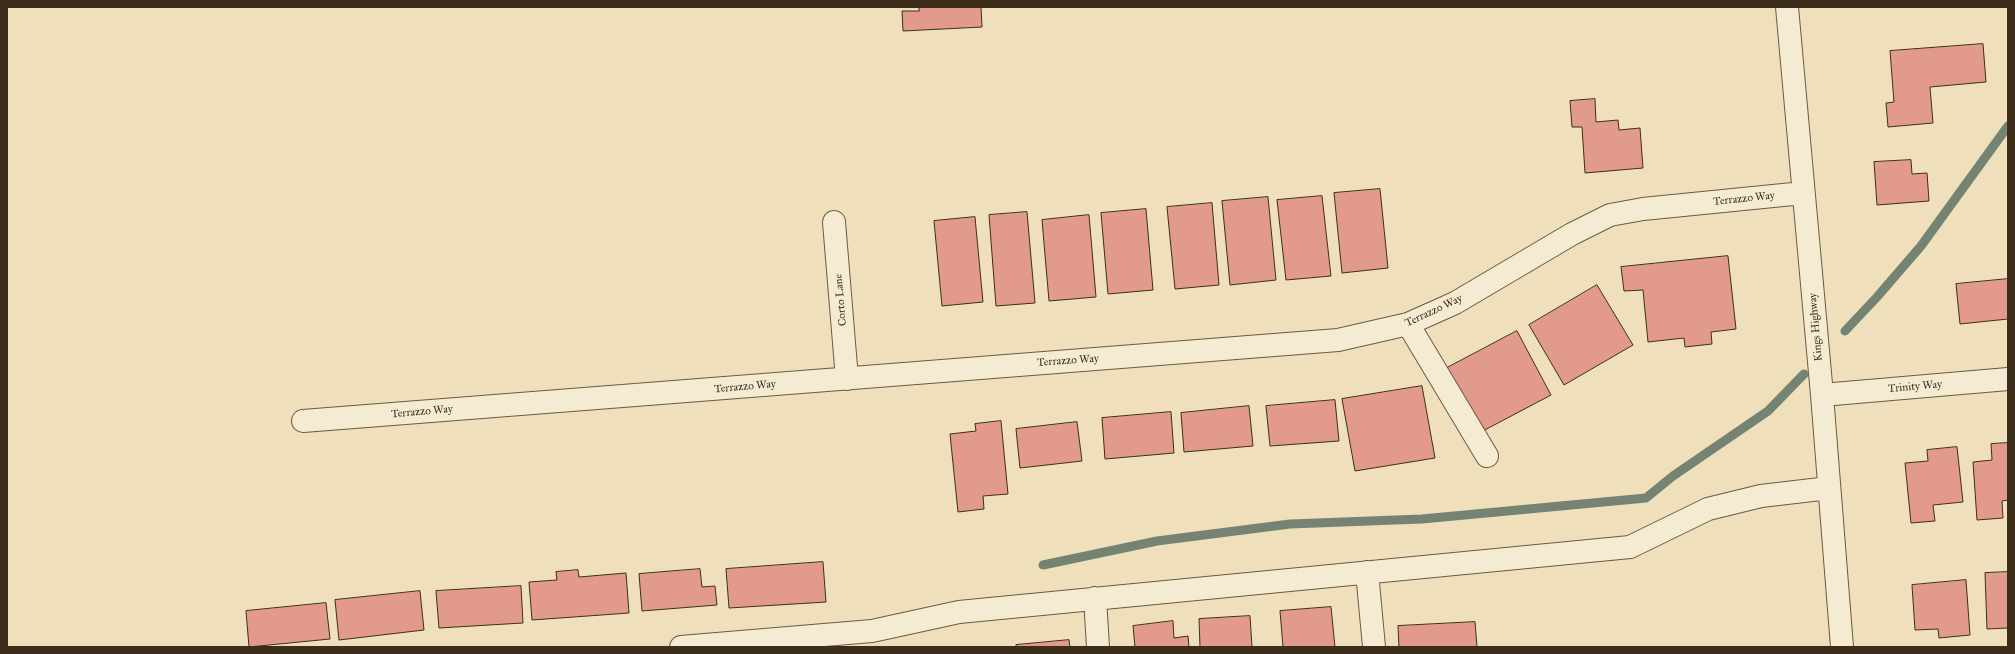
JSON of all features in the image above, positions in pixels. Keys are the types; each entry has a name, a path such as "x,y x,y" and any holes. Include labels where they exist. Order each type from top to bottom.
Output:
{"street":[{"name":"Kings Highway","path":"1787,7 1822,395 1842,647"},
{"name":"Terrazzo Way","path":"303,421 1338,340 1408,324 1455,303 1572,234 1610,215 1642,209 1803,193"},
{"name":"Corto Lane","path":"834,222 847,379"},
{"path":"1408,324 1487,456"},
{"name":"Trinity Way","path":"1822,395 2008,379"},
{"path":"681,647 873,639 959,612 1630,547 1708,509 1761,496 1829,488"},
{"path":"1367,572 1374,647"},
{"path":"1095,598 1098,647"}],"building":[{"path":"919,7 981,7 982,27 903,31 902,11 919,11"},
{"path":"1983,44 1986,82 1930,87 1933,123 1888,127 1886,103 1894,102 1890,51"},
{"path":"1595,99 1596,122 1618,120 1619,130 1640,128 1643,168 1585,173 1582,127 1572,127 1570,101"},
{"path":"1911,160 1912,174 1927,173 1929,201 1877,205 1874,162"},
{"path":"1380,189 1388,268 1342,273 1334,193"},
{"path":"1322,196 1331,276 1286,280 1277,200"},
{"path":"1268,197 1276,280 1230,285 1222,201"},
{"path":"1212,203 1219,285 1175,289 1167,207"},
{"path":"1146,209 1153,290 1108,294 1101,213"},
{"path":"1027,212 1035,303 996,306 989,215"},
{"path":"1089,215 1096,297 1049,301 1042,220"},
{"path":"975,217 983,302 942,306 934,221"},
{"path":"1728,256 1736,329 1711,332 1712,344 1685,347 1684,338 1648,342 1643,290 1624,291 1621,267"},
{"path":"2008,279 2008,319 1960,324 1956,284"},
{"path":"1597,285 1633,345 1564,385 1529,325"},
{"path":"1517,331 1551,395 1479,433 1445,369"},
{"path":"1422,386 1435,458 1355,471 1342,399"},
{"path":"1335,400 1339,441 1270,446 1266,406"},
{"path":"1249,406 1253,446 1184,452 1181,413"},
{"path":"1171,412 1174,453 1105,459 1102,418"},
{"path":"1001,421 1008,494 983,496 984,509 958,512 950,434 976,431 975,424"},
{"path":"1077,422 1082,461 1020,468 1016,429"},
{"path":"2008,443 2008,500 2002,501 2003,518 1977,520 1973,462 1992,460 1991,444"},
{"path":"1957,447 1963,502 1933,505 1935,521 1911,523 1905,463 1928,461 1927,450"},
{"path":"823,562 826,602 729,608 726,569"},
{"path":"700,569 702,587 715,586 717,605 642,611 639,574"},
{"path":"578,570 579,577 626,573 629,613 532,620 529,582 557,580 556,572"},
{"path":"2008,572 2008,628 1987,629 1985,573"},
{"path":"1966,580 1970,635 1939,638 1938,629 1915,630 1912,585"},
{"path":"521,586 523,623 439,628 436,591"},
{"path":"420,591 424,630 339,640 335,600"},
{"path":"326,603 330,639 249,647 246,611"},
{"path":"1331,607 1335,647 1283,647 1280,611"},
{"path":"1250,616 1252,647 1200,647 1199,619"},
{"path":"1173,621 1174,638 1188,636 1189,647 1135,647 1133,626"},
{"path":"1475,622 1477,647 1399,647 1398,626"},
{"path":"1069,640 1070,647 1016,647 1016,645"}],"waterway":[{"path":"1845,331 1921,246 2008,126"},
{"path":"1043,565 1157,541 1290,524 1422,519 1646,498 1673,476 1768,411 1804,374"}]}
